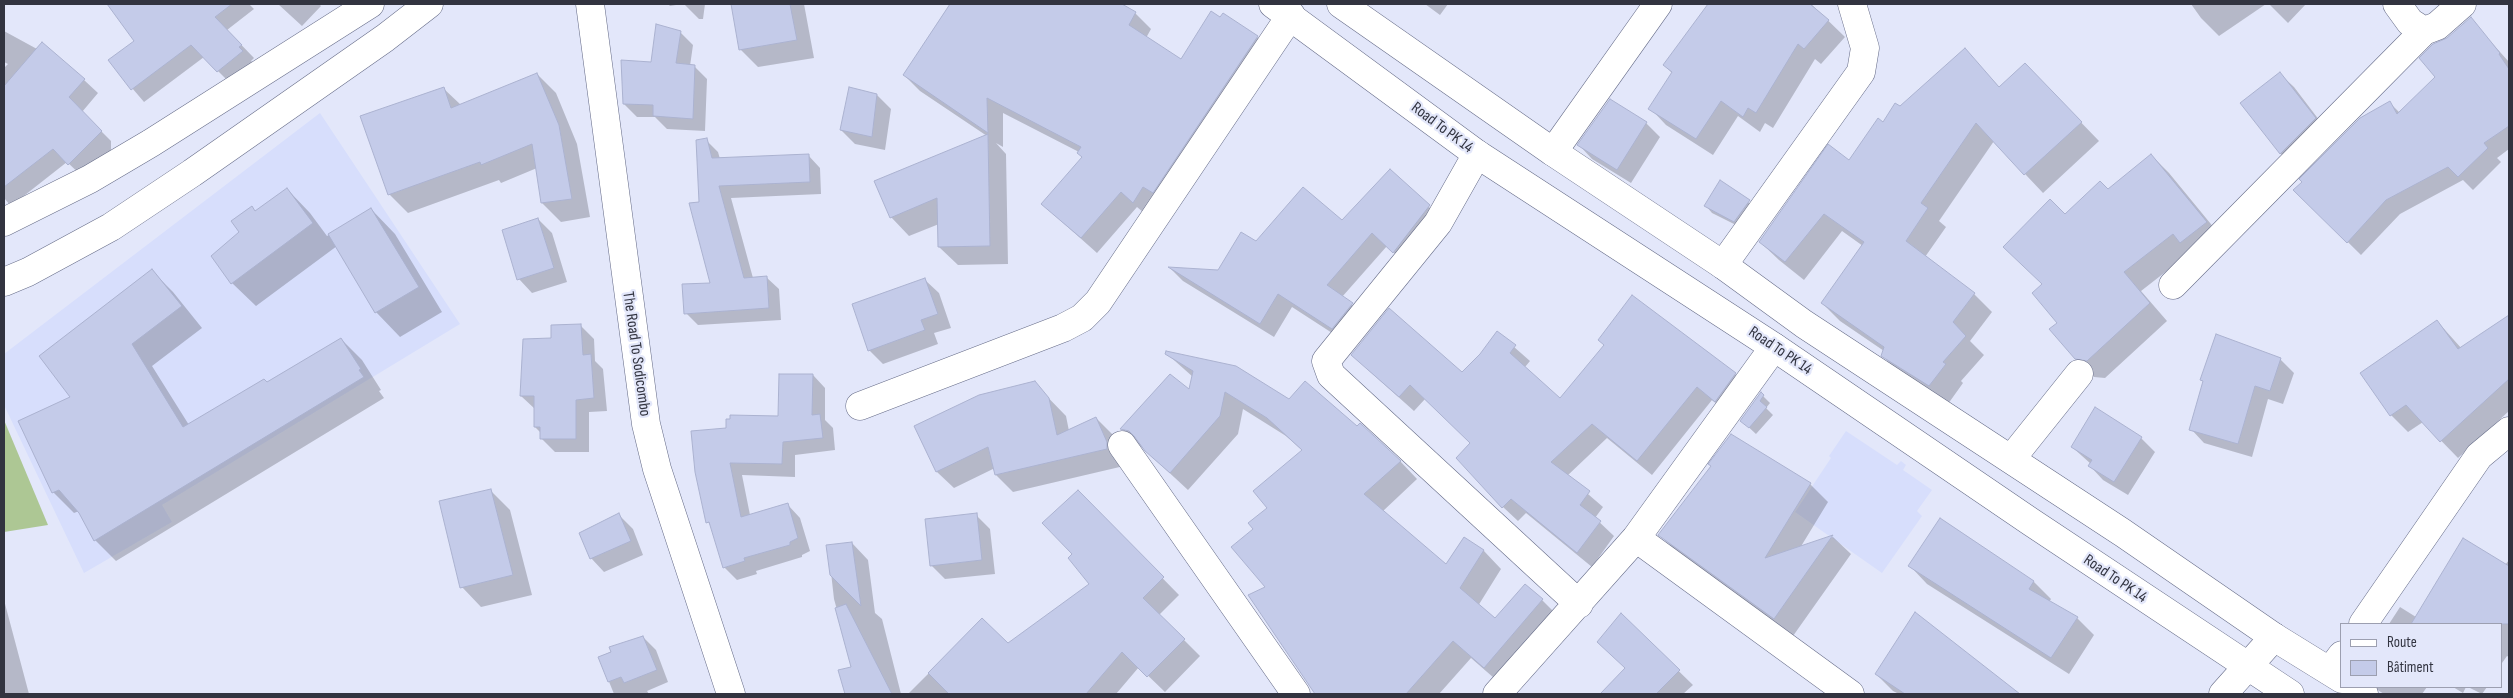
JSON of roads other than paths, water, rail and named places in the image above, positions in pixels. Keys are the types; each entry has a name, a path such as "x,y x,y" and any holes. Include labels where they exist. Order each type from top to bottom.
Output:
{"main road":[{"path":"4,222 90,179 370,4"},
{"path":"4,282 28,272 110,226 192,174 385,38 429,4"},
{"name":"The Road To Sodicombo","path":"590,4 646,424 657,470 731,694"},
{"path":"1341,4 1554,152 1723,265 1804,324 2123,533 2274,637 2338,668"},
{"path":"1554,152 1658,4"},
{"path":"1723,265 1861,72 1865,48 1852,4"},
{"path":"2397,4 2410,22 2424,32"},
{"path":"2173,285 2424,32 2437,26 2462,4"},
{"path":"860,406 1063,328 1082,318 1098,302 1282,10"},
{"name":"Road To PK 14","path":"1282,10 1477,154 1774,347 2247,667 2290,694"},
{"path":"1477,154 1438,223 1326,361 1331,375 1579,604"},
{"path":"1497,694 1636,538 1774,347"},
{"path":"2010,459 2079,374"},
{"path":"2364,623 2479,456 2509,431"},
{"path":"1122,445 1296,694"},
{"path":"1636,538 1850,694"},
{"path":"2222,694 2274,637"}]}
